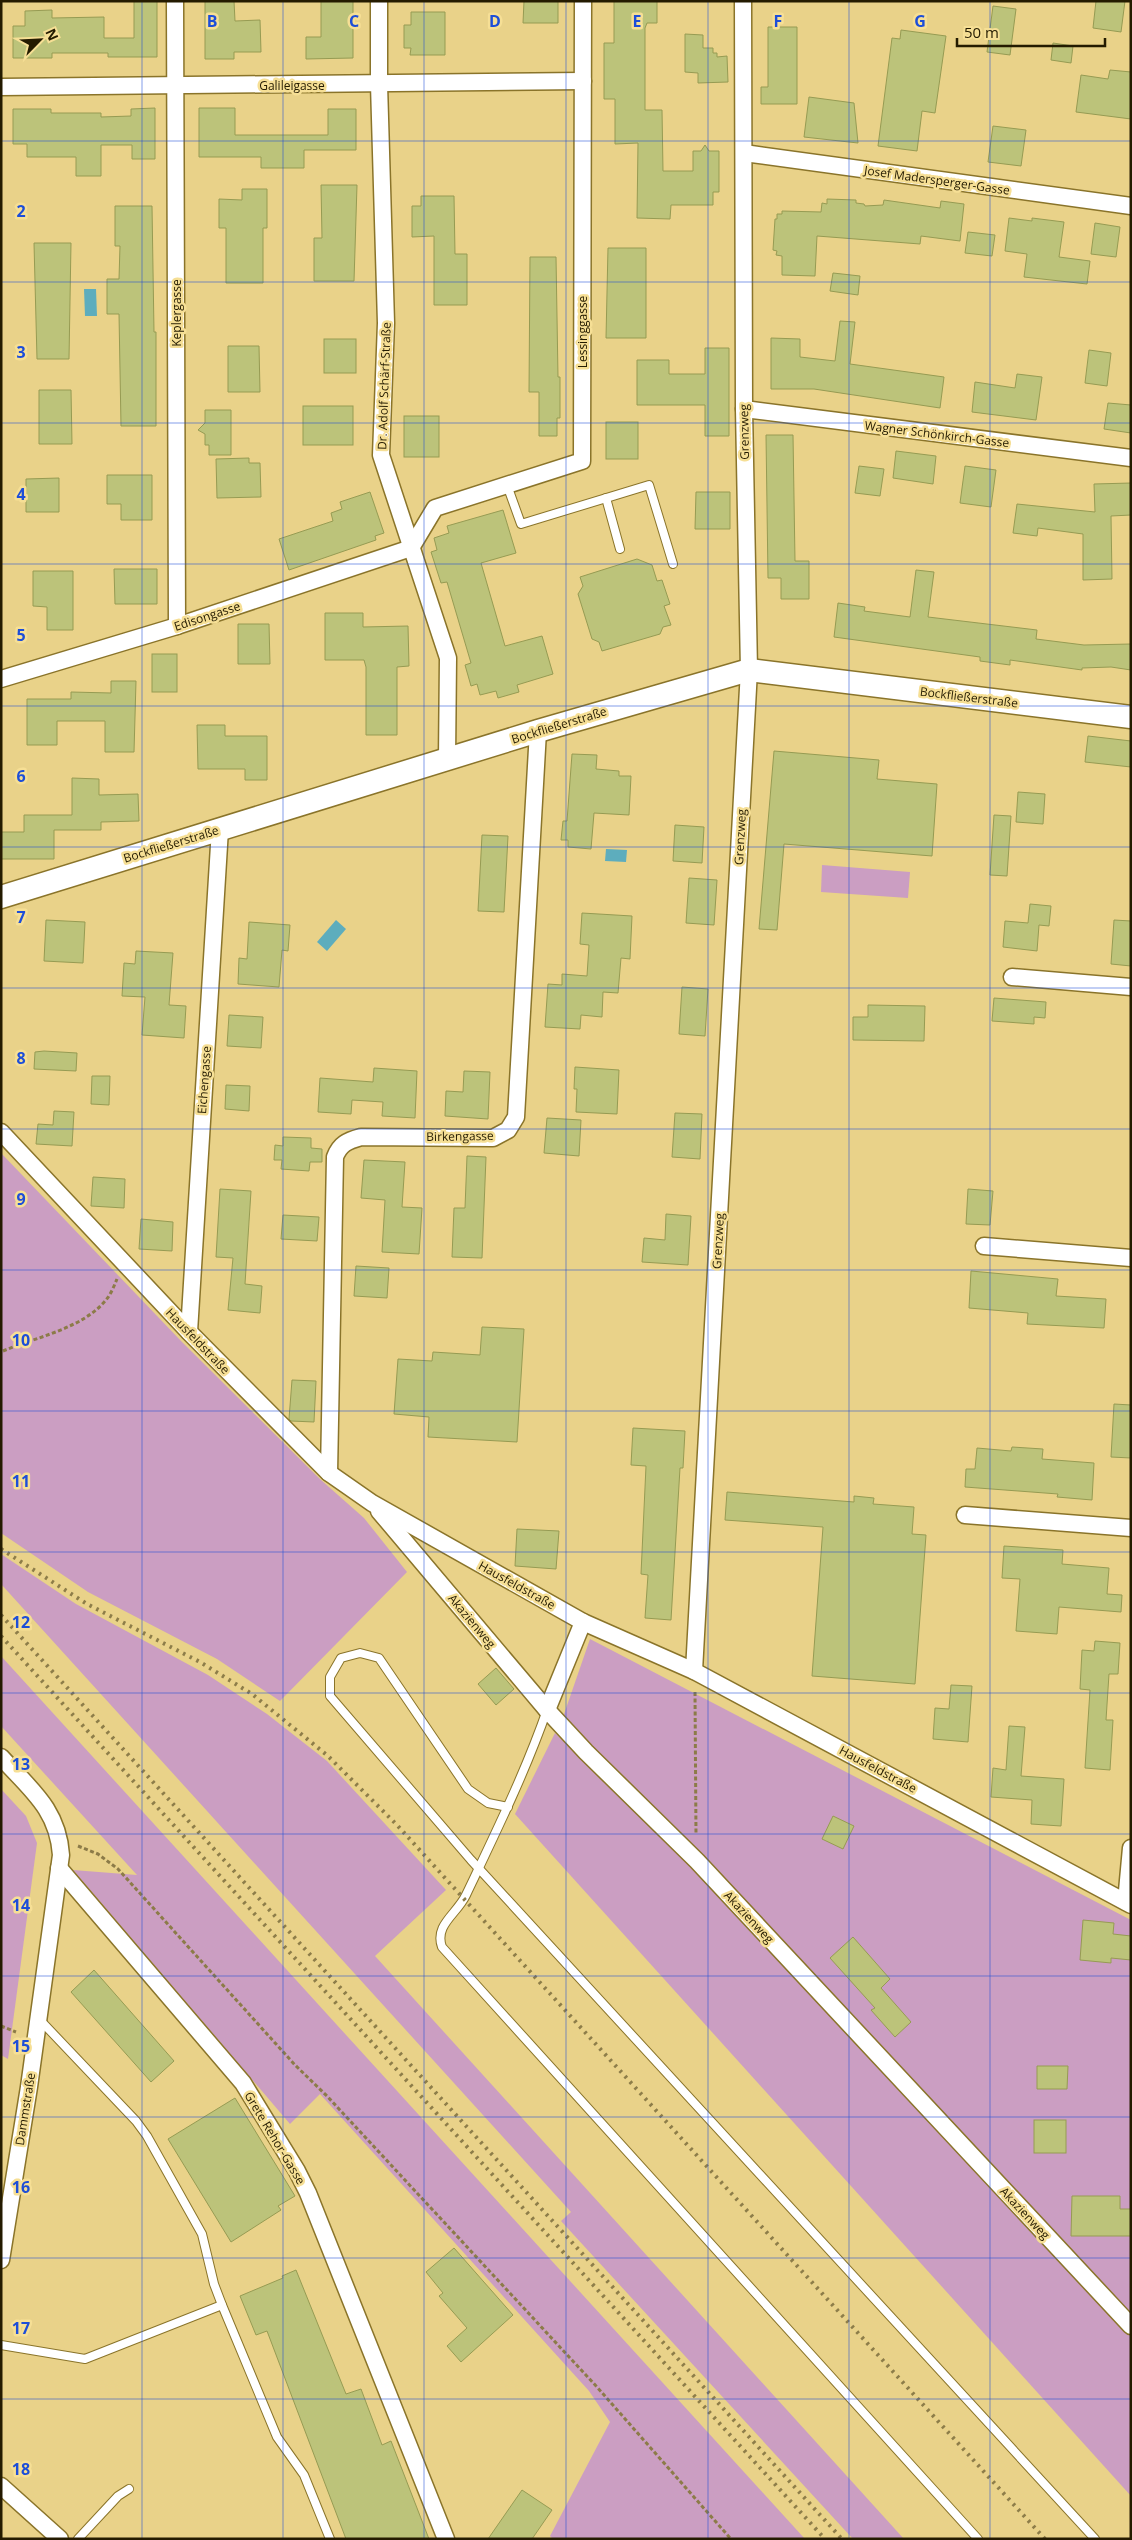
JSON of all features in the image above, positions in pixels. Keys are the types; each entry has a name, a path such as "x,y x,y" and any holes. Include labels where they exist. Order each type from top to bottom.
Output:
{"main road":[{"name":"Bockfließerstraße","path":"1,897 538,731 749,670 1131,717"}],"street":[{"name":"Keplergasse","path":"175,1 177,626"},
{"name":"Dr. Adolf Schärf-Straße","path":"379,1 379,84 386,323 381,455 448,658 447,759"},
{"name":"Lessinggasse","path":"411,548 435,508 582,461 583,1"},
{"name":"Grenzweg","path":"694,1671 749,670 744,410 743,1"},
{"name":"Galileigasse","path":"1,87 583,81"},
{"name":"Josef Madersperger-Gasse","path":"744,153 1131,206"},
{"name":"Wagner Schönkirch-Gasse","path":"744,410 1131,458"},
{"name":"Edisongasse","path":"1,679 177,626 411,548"},
{"name":"Birkengasse","path":"329,1473 334,1157 338,1149 344,1142 360,1137 493,1138 508,1130 516,1117 538,731"},
{"name":"Eichengasse","path":"189,1332 220,829"},
{"path":"1012,977 1131,987"},
{"name":"Hausfeldstraße","path":"1,1132 189,1332 329,1473 372,1503 583,1622 694,1671 1128,1904"},
{"path":"984,1246 1131,1258"},
{"name":"Akazienweg","path":"372,1503 547,1710 586,1752 697,1861 1131,2326"},
{"path":"965,1515 1131,1528"},
{"path":"547,1710 583,1622"},
{"path":"1,1757 49,1810 60,1839"},
{"name":"Dammstraße","path":"1,2260 39,2018 59,1868 60,1839"},
{"path":"1128,1904 1131,1848"},
{"name":"Grete Rehor-Gasse","path":"59,1868 243,2083 297,2171 446,2539"},
{"path":"1,2486 60,2539"}],"lane":[{"path":"507,485 521,524 649,486 673,564"},
{"path":"606,498 620,549"},
{"path":"508,1806 488,1803 468,1789 379,1658 360,1653 341,1658 330,1677 330,1696 479,1868 1095,2539"},
{"path":"547,1710 535,1745 464,1899 440,1930 439,1938 442,1947 978,2539"},
{"path":"39,2018 136,2121 147,2136 202,2234 214,2284 222,2305 278,2437 304,2475 330,2539"},
{"path":"1,2345 85,2359 222,2305"},
{"path":"78,2539 118,2496 129,2489"}],"path":[{"path":"3,1351 61,1330 83,1319 106,1300 124,1264"},
{"path":"694,1671 697,1861"},
{"path":"60,1839 98,1854 118,1869 295,2065 327,2096 597,2387 731,2539"},
{"path":"1,2026 16,2032"}],"shaded area":[{"path":"822,865 910,872 908,898 821,892"},
{"path":"1,1153 182,1342 321,1480 364,1518 407,1572 280,1701 217,1659 88,1592 1,1533"},
{"path":"1,1554 76,1604 208,1675 267,1714 327,1761 446,1890 375,1956 904,2539 853,2539 561,2221 571,2212 1,1584"},
{"path":"590,1639 1131,1920 1131,2318 965,2135 562,1720"},
{"path":"1,1656 805,2539 553,2539 550,2536 610,2422 589,2391 320,2094 290,2124 73,1870 137,1875 1,1726"},
{"path":"555,1733 692,1867 1131,2336 1131,2496 515,1814"},
{"path":"1,1789 26,1816 37,1843 8,2059 1,2055"}],"water":[{"path":"84,289 96,289 97,316 85,316"},
{"path":"606,849 627,850 626,862 605,861"},
{"path":"336,920 346,929 327,951 317,942"}],"building":[{"path":"134,1 157,1 157,57 108,57 108,53 52,53 52,58 13,58 13,26 25,26 25,11 52,10 52,18 104,17 104,38 134,38"},
{"path":"205,1 234,1 235,21 260,20 261,52 234,52 234,59 205,59"},
{"path":"321,1 353,1 353,58 306,59 306,37 321,37"},
{"path":"524,1 558,1 558,23 523,23"},
{"path":"614,1 657,1 657,23 647,23 645,28 645,110 662,110 663,171 693,171 693,151 701,151 705,145 709,151 719,151 719,192 713,192 713,205 671,205 670,219 637,218 638,143 615,144 615,99 604,99 604,43 614,43"},
{"path":"1096,1 1125,1 1121,32 1093,28"},
{"path":"993,6 1016,9 1010,55 987,52"},
{"path":"411,12 445,12 445,55 410,55 411,48 404,48 404,25 411,25"},
{"path":"768,27 797,27 797,104 761,104 761,87 768,87"},
{"path":"901,30 946,36 935,113 922,111 917,151 878,146 892,38 900,39"},
{"path":"685,34 703,35 703,48 713,48 713,53 717,53 717,57 727,56 728,82 698,83 698,73 685,72"},
{"path":"1053,43 1073,46 1071,63 1051,60"},
{"path":"1110,70 1131,72 1131,119 1076,112 1081,75 1108,79"},
{"path":"809,97 854,103 858,143 804,137"},
{"path":"155,108 155,159 132,159 132,145 101,145 101,176 76,176 76,157 27,157 27,144 13,144 13,109 51,109 51,113 101,113 101,117 131,116 131,109"},
{"path":"199,108 235,108 235,135 328,135 328,109 356,109 356,150 304,150 304,168 261,168 261,157 199,157"},
{"path":"993,126 1026,130 1021,166 988,162"},
{"path":"321,185 357,185 354,281 314,281 314,238 322,238"},
{"path":"242,189 267,189 267,228 263,228 263,283 226,283 226,228 219,228 219,199 242,200"},
{"path":"421,196 454,196 455,254 467,254 467,305 434,305 434,236 412,237 412,206 421,206"},
{"path":"827,199 856,200 856,203 864,204 865,206 883,205 884,200 940,208 941,201 964,204 960,241 921,236 920,244 817,236 815,276 782,275 782,256 776,255 777,251 773,250 777,214 782,214 782,211 821,212 822,203 827,204"},
{"path":"115,206 152,206 154,332 156,332 156,426 121,426 119,314 107,314 107,279 119,279 120,246 115,246"},
{"path":"1009,218 1032,221 1032,218 1064,222 1059,257 1090,261 1087,284 1024,277 1027,254 1005,251"},
{"path":"1095,223 1120,227 1116,257 1091,254"},
{"path":"968,232 995,235 992,256 965,253"},
{"path":"34,243 71,243 69,359 37,359"},
{"path":"608,248 646,248 646,338 606,338"},
{"path":"530,257 556,257 558,377 560,377 560,418 557,418 557,436 539,436 539,392 529,392"},
{"path":"833,273 860,276 858,295 830,291"},
{"path":"840,321 855,322 850,364 944,377 940,408 814,389 771,389 771,338 800,339 800,357 835,361"},
{"path":"324,339 356,339 356,373 324,373"},
{"path":"228,346 259,346 260,392 228,392"},
{"path":"705,348 729,348 729,436 705,436 705,405 637,405 637,360 669,360 669,374 705,374"},
{"path":"1089,350 1111,353 1107,386 1085,383"},
{"path":"1017,374 1042,377 1036,420 972,412 975,382 1015,388"},
{"path":"39,390 71,390 72,444 39,444"},
{"path":"1108,403 1131,405 1131,433 1104,429"},
{"path":"303,406 353,406 353,445 303,445"},
{"path":"205,410 231,410 231,455 209,455 209,445 205,445 205,434 198,430 205,423"},
{"path":"404,416 439,416 439,457 404,457"},
{"path":"606,422 638,422 638,459 606,459"},
{"path":"766,435 793,435 795,561 809,561 809,599 781,599 781,578 768,578"},
{"path":"896,451 936,456 933,484 893,478"},
{"path":"249,458 249,463 260,463 261,497 217,498 216,459"},
{"path":"859,466 884,469 880,496 855,493"},
{"path":"965,466 996,470 991,507 960,503"},
{"path":"107,475 152,475 152,520 121,520 121,504 107,504"},
{"path":"59,478 59,512 26,512 26,479"},
{"path":"1131,483 1131,515 1111,516 1112,579 1083,580 1083,534 1038,528 1037,536 1013,533 1017,504 1095,512 1094,484"},
{"path":"370,492 384,533 375,536 376,540 289,570 279,539 333,521 331,513 342,509 340,502"},
{"path":"696,492 730,492 730,529 695,529"},
{"path":"503,510 516,553 481,563 505,646 542,636 553,674 517,685 519,692 498,698 496,691 480,695 477,684 471,686 465,665 471,663 447,582 441,583 431,552 437,550 434,538 449,533 447,526"},
{"path":"637,559 652,565 657,581 662,580 670,604 664,606 671,625 663,627 660,634 602,651 599,642 592,639 578,594 583,586 580,577"},
{"path":"114,569 157,569 157,604 115,604"},
{"path":"916,570 934,572 928,617 1037,630 1036,639 1084,645 1131,644 1131,670 1111,667 1082,668 1082,670 1010,660 1010,665 980,661 980,657 834,637 838,603 865,607 864,611 910,617"},
{"path":"33,571 73,571 73,630 47,630 47,607 33,606"},
{"path":"325,613 363,613 363,627 408,626 409,666 397,667 397,735 366,735 366,667 364,660 325,660"},
{"path":"238,624 269,624 270,664 238,664"},
{"path":"152,654 177,654 177,692 152,692"},
{"path":"111,681 136,681 134,752 105,752 105,721 57,721 57,745 27,745 27,699 71,699 71,692 111,693"},
{"path":"197,725 225,725 225,736 267,736 267,780 245,780 245,769 198,769"},
{"path":"1088,736 1131,741 1131,767 1085,762"},
{"path":"774,751 879,760 877,779 937,784 932,856 784,844 777,930 759,929"},
{"path":"572,754 597,755 596,769 619,771 619,776 631,776 629,815 594,813 591,849 568,847 568,840 561,840 563,821 567,821"},
{"path":"72,778 99,779 99,795 138,794 139,821 101,822 101,830 54,830 54,859 1,859 1,832 24,832 24,815 72,815"},
{"path":"1018,792 1045,794 1043,824 1016,822"},
{"path":"994,815 1011,816 1007,876 990,875"},
{"path":"675,825 704,827 702,863 673,861"},
{"path":"482,835 508,836 504,912 478,911"},
{"path":"689,878 717,880 714,925 686,923"},
{"path":"1030,904 1051,906 1049,926 1039,925 1037,951 1003,947 1005,921 1028,923"},
{"path":"582,913 632,916 630,959 621,958 618,993 603,992 602,1017 581,1015 580,1029 545,1027 548,984 562,985 562,974 587,976 589,945 580,944"},
{"path":"46,920 85,922 83,963 44,961"},
{"path":"1114,920 1131,921 1131,966 1111,964"},
{"path":"249,922 290,925 288,951 282,950 279,987 238,984 239,958 247,959"},
{"path":"136,951 173,953 169,1005 186,1006 184,1038 142,1035 145,997 122,996 124,963 135,964"},
{"path":"682,987 708,989 705,1036 679,1034"},
{"path":"994,998 1046,1002 1045,1018 1034,1017 1034,1024 992,1021"},
{"path":"868,1005 925,1006 924,1041 853,1040 853,1017 868,1017"},
{"path":"229,1015 263,1017 261,1048 227,1046"},
{"path":"35,1052 77,1053 76,1071 34,1069"},
{"path":"575,1067 619,1070 617,1114 576,1112 577,1089 574,1089"},
{"path":"374,1068 417,1071 415,1118 382,1116 383,1102 352,1100 351,1114 318,1112 320,1078 373,1082"},
{"path":"464,1071 490,1072 488,1119 445,1116 446,1091 463,1092"},
{"path":"92,1076 110,1076 109,1105 91,1104"},
{"path":"226,1085 250,1086 249,1111 225,1109"},
{"path":"54,1111 74,1112 72,1146 36,1144 38,1124 53,1125"},
{"path":"675,1113 702,1114 700,1159 672,1157"},
{"path":"547,1118 581,1120 579,1156 544,1153"},
{"path":"283,1137 311,1138 311,1148 322,1149 322,1162 310,1162 309,1171 281,1169 282,1160 274,1160 275,1145 283,1146"},
{"path":"467,1156 486,1157 482,1258 452,1257 454,1208 465,1208"},
{"path":"364,1160 405,1162 402,1207 422,1208 419,1254 382,1252 385,1200 361,1198"},
{"path":"93,1177 125,1179 124,1208 91,1206"},
{"path":"220,1189 251,1191 245,1284 262,1286 260,1313 228,1310 233,1258 216,1257"},
{"path":"968,1189 993,1191 990,1225 966,1224"},
{"path":"666,1214 691,1216 688,1265 642,1262 644,1238 665,1240"},
{"path":"283,1215 319,1217 317,1241 281,1239"},
{"path":"141,1219 173,1222 172,1251 139,1249"},
{"path":"356,1266 389,1268 387,1298 354,1296"},
{"path":"971,1271 1058,1279 1056,1296 1106,1299 1104,1328 1027,1324 1028,1313 969,1308"},
{"path":"482,1327 524,1329 517,1442 428,1437 429,1417 394,1414 398,1359 432,1361 433,1352 480,1355"},
{"path":"292,1380 316,1381 314,1422 291,1421 289,1419"},
{"path":"1114,1404 1131,1405 1131,1458 1111,1457"},
{"path":"633,1428 685,1431 683,1468 680,1468 671,1620 645,1618 648,1575 641,1574 646,1466 631,1465"},
{"path":"1012,1447 1043,1449 1042,1459 1094,1463 1092,1500 1057,1497 1058,1494 965,1487 966,1469 975,1469 977,1448 1011,1451"},
{"path":"727,1492 854,1502 854,1496 874,1498 873,1504 914,1507 912,1534 926,1535 915,1684 812,1676 823,1527 725,1520"},
{"path":"517,1529 559,1531 556,1569 515,1566"},
{"path":"1004,1546 1063,1550 1062,1564 1109,1568 1107,1594 1122,1595 1121,1612 1059,1607 1057,1634 1016,1631 1020,1579 1002,1578"},
{"path":"1095,1641 1120,1643 1118,1674 1109,1674 1106,1720 1113,1720 1110,1770 1085,1768 1090,1690 1080,1689 1082,1650 1094,1651"},
{"path":"496,1668 514,1689 496,1705 478,1684"},
{"path":"951,1685 972,1686 968,1742 933,1739 935,1708 949,1709"},
{"path":"1009,1726 1025,1727 1021,1776 1064,1779 1061,1826 1031,1824 1032,1800 991,1797 993,1768 1006,1770"},
{"path":"833,1816 854,1826 843,1849 822,1839"},
{"path":"1083,1920 1114,1923 1113,1934 1131,1936 1131,1960 1111,1958 1111,1963 1080,1960"},
{"path":"853,1937 890,1979 881,1988 911,2022 895,2037 871,2010 875,2008 830,1958"},
{"path":"94,1970 174,2061 151,2082 71,1992"},
{"path":"1037,2066 1068,2066 1067,2089 1037,2089"},
{"path":"235,2098 295,2196 278,2206 281,2210 231,2242 168,2139"},
{"path":"1034,2120 1066,2120 1066,2153 1034,2153"},
{"path":"1072,2196 1120,2196 1120,2209 1131,2209 1131,2236 1071,2236"},
{"path":"454,2248 513,2315 461,2362 447,2346 467,2328 439,2296 443,2293 426,2272"},
{"path":"296,2270 346,2394 361,2389 382,2445 391,2441 429,2539 346,2539 267,2331 256,2335 240,2296 283,2278 282,2276"},
{"path":"522,2490 552,2510 532,2539 488,2539"}],"railway":[{"path":"1,1549 87,1604 200,1662 252,1694 328,1756 397,1825 1045,2539"},
{"path":"1,1615 842,2539"},
{"path":"1,1636 825,2539"}]}
